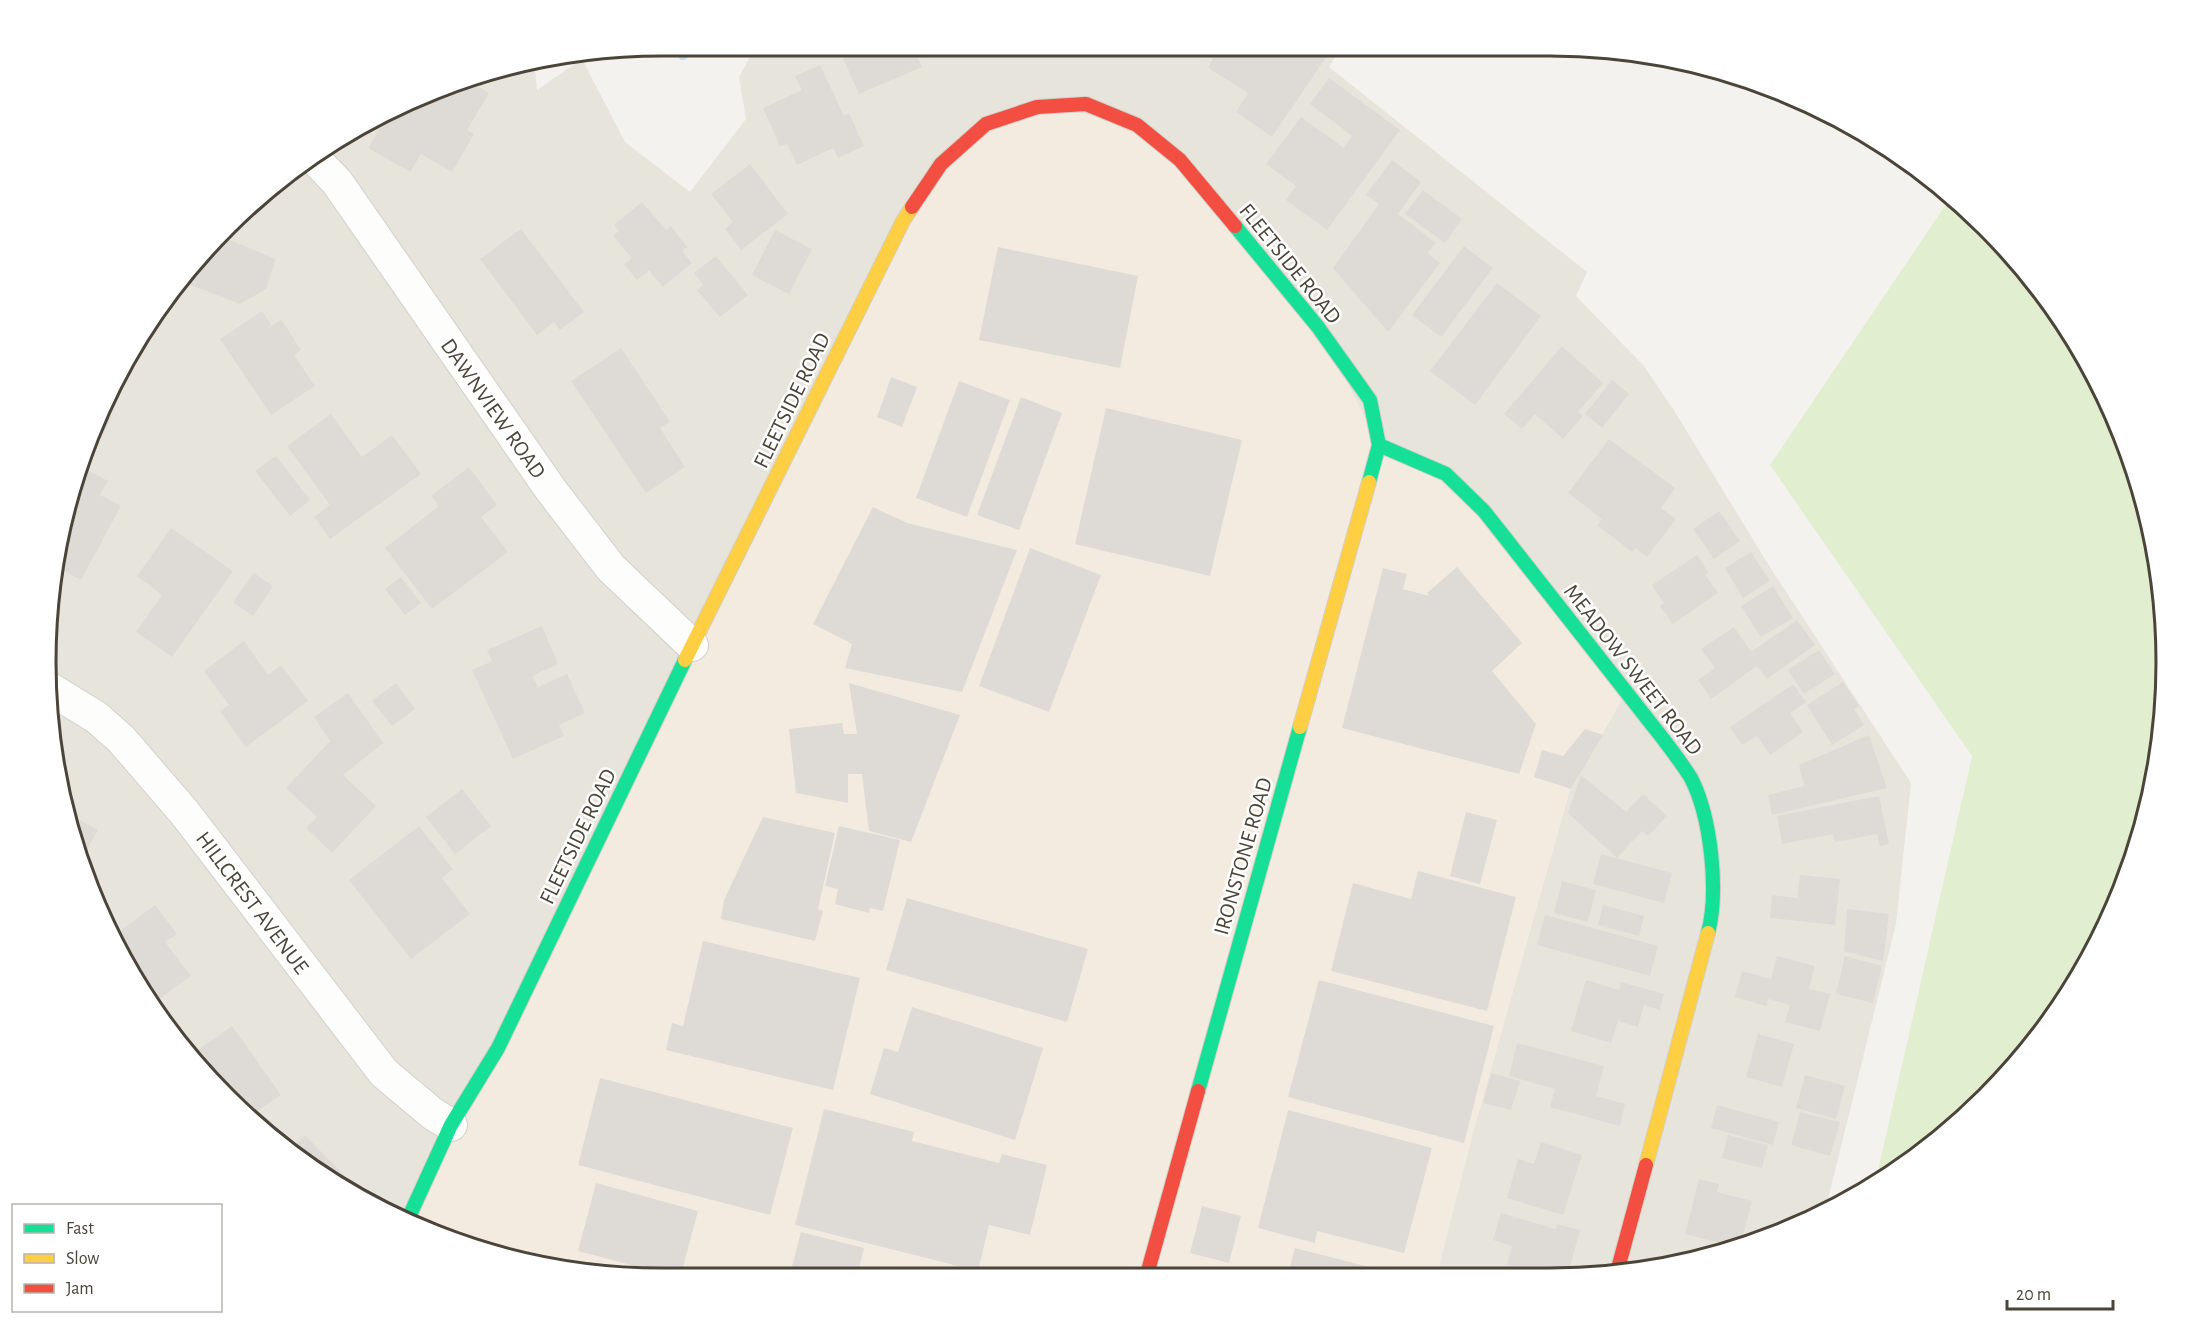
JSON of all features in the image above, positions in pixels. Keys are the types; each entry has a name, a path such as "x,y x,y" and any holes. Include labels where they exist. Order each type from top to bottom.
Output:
{"street":[{"name":"FLEETSIDE ROAD","path":"411,1213 451,1125 498,1048 692,645 903,221 941,164 986,124 1037,107 1086,104 1137,125 1180,160 1318,327 1370,400 1379,446"},
{"name":"DAWNVIEW ROAD","path":"318,163 337,182 551,490 611,568 692,645"},
{"name":"MEADOW SWEET ROAD","path":"1379,446 1446,474 1484,511 1678,759 1691,779 1708,830 1713,875 1710,924 1619,1264"},
{"name":"IRONSTONE ROAD","path":"1149,1268 1379,446"},
{"name":"HILLCREST AVENUE","path":"57,693 96,717 121,739 184,812 384,1074 433,1114 451,1125"}],"shaded area":[{"path":"751,56 1336,56 1329,67 1587,272 1576,296 1644,366 1675,412 1768,564 1911,783 1896,924 1828,1200 1744,1236 1667,1257 1589,1267 1439,1268 1472,1136 1569,793 1627,690 414,1215 359,1187 325,1166 262,1118 233,1091 206,1062 158,999 118,930 88,857 67,780 57,702 57,622 61,583 76,505 102,430 118,394 158,325 206,262 233,233 262,206 325,158 394,118 467,88 535,69 537,90 578,62 583,61 625,142 690,192 746,119 739,77"},
{"path":"1038,105 1138,124 1319,327 1379,445 1448,475 1627,690 1569,793 1472,1136 1439,1268 622,1267 544,1257 505,1248 467,1236 409,1213 942,160"}],"green space":[{"path":"1946,204 1978,233 2030,293 2053,325 2093,394 2123,467 2135,505 2150,583 2156,662 2154,702 2144,780 2123,857 2093,930 2053,999 2005,1062 1949,1118 1878,1171 1972,756 1770,465"}],"building":[{"path":"842,56 917,56 922,67 859,94"},
{"path":"1214,56 1327,56 1272,137 1236,112 1248,93 1208,68"},
{"path":"820,65 844,116 849,113 864,146 838,158 833,148 797,165 787,144 780,146 763,108 802,90 795,76"},
{"path":"1329,78 1400,130 1327,230 1286,200 1296,186 1266,164 1301,117 1344,148 1352,136 1310,104"},
{"path":"476,85 489,93 467,130 474,134 452,172 421,154 410,172 368,148 382,124 394,118"},
{"path":"1392,160 1421,182 1398,214 1436,243 1428,253 1440,263 1388,332 1333,268 1379,204 1366,195"},
{"path":"750,164 788,214 741,250 725,229 733,222 711,194"},
{"path":"1423,190 1462,219 1445,243 1405,214"},
{"path":"642,202 666,230 671,226 687,247 682,251 692,263 663,287 649,270 637,280 624,264 632,258 613,236 619,231 614,225"},
{"path":"521,229 584,312 560,330 554,322 537,335 480,259"},
{"path":"775,230 812,249 789,294 752,275"},
{"path":"227,239 276,259 266,289 240,304 188,284"},
{"path":"1464,246 1493,268 1441,337 1412,315"},
{"path":"998,247 1138,276 1120,368 979,340"},
{"path":"716,256 748,295 720,317 697,290 703,285 694,273"},
{"path":"1497,283 1541,316 1475,405 1430,371"},
{"path":"262,311 272,326 281,319 301,350 294,355 315,386 271,415 220,339"},
{"path":"1562,346 1603,383 1578,412 1583,416 1563,439 1535,414 1522,429 1504,414"},
{"path":"621,348 670,422 660,428 685,467 646,493 571,381"},
{"path":"891,377 917,387 902,427 877,417"},
{"path":"1612,380 1629,394 1602,428 1585,414"},
{"path":"959,381 1010,400 967,517 916,498"},
{"path":"1021,397 1062,413 1019,530 977,515"},
{"path":"1106,408 1242,440 1210,576 1075,544"},
{"path":"331,414 362,457 392,435 421,474 330,539 314,517 330,505 287,446"},
{"path":"109,415 112,417 99,439"},
{"path":"1609,439 1675,488 1661,508 1676,519 1647,557 1635,548 1632,552 1597,525 1602,519 1568,493"},
{"path":"276,456 310,500 290,516 255,471"},
{"path":"469,467 497,505 481,517 508,552 432,609 385,548 439,506 431,496"},
{"path":"87,470 108,481 100,495 121,506 81,580 63,570 76,505"},
{"path":"873,507 907,523 1017,550 962,692 845,668 852,644 813,624"},
{"path":"1719,511 1740,541 1714,559 1693,529"},
{"path":"171,528 233,571 172,657 136,632 162,595 137,576"},
{"path":"1030,548 1101,575 1049,712 979,686"},
{"path":"1751,552 1770,581 1743,598 1725,568"},
{"path":"1697,555 1709,573 1705,575 1718,593 1673,624 1660,606 1664,603 1652,585"},
{"path":"1457,567 1522,643 1492,671 1536,724 1519,774 1342,728 1383,568 1407,574 1403,589 1429,596 1427,593"},
{"path":"254,573 273,586 253,616 233,602"},
{"path":"401,577 421,603 405,615 385,589"},
{"path":"1773,586 1793,618 1761,637 1741,606"},
{"path":"1797,620 1815,645 1767,679 1757,666 1711,699 1698,680 1715,668 1701,649 1734,627 1751,652"},
{"path":"542,626 558,664 532,676 538,687 567,674 585,713 559,725 564,736 513,759 472,670 492,661 487,650"},
{"path":"244,641 268,675 281,665 308,701 246,747 220,711 229,705 204,671"},
{"path":"1819,650 1835,674 1804,694 1788,670"},
{"path":"1843,682 1859,706 1854,709 1864,725 1832,745 1807,705"},
{"path":"396,683 415,709 392,726 372,701"},
{"path":"849,683 960,715 911,842 869,831 862,774 848,774 848,803 796,793 789,729 842,723 844,734 857,734"},
{"path":"1793,684 1806,702 1790,713 1803,732 1770,755 1757,736 1742,745 1730,727"},
{"path":"348,693 383,743 343,775 376,806 332,853 306,828 317,817 286,788 330,741 314,717"},
{"path":"1585,729 1603,735 1571,789 1534,777 1542,750 1563,756"},
{"path":"1869,735 1887,788 1772,815 1768,795 1804,786 1799,765"},
{"path":"1581,775 1626,812 1643,794 1667,816 1648,836 1642,831 1617,858 1568,813"},
{"path":"462,789 491,826 455,854 426,817"},
{"path":"1879,796 1889,844 1880,846 1877,834 1835,842 1833,834 1782,844 1777,816"},
{"path":"1466,812 1497,820 1480,884 1450,876"},
{"path":"763,817 835,833 818,909 823,911 815,941 721,919 724,900"},
{"path":"76,818 98,830 86,851"},
{"path":"419,826 453,869 442,878 470,914 411,959 349,880"},
{"path":"839,826 900,840 883,911 870,908 869,913 835,904 838,889 825,886"},
{"path":"1601,854 1672,873 1664,903 1593,884"},
{"path":"1418,871 1516,897 1487,1011 1331,971 1353,883 1411,899"},
{"path":"1800,875 1840,879 1835,925 1770,918 1772,895 1797,898"},
{"path":"1562,881 1596,890 1588,922 1554,913"},
{"path":"907,898 1088,949 1067,1022 886,970"},
{"path":"155,905 177,934 165,942 191,976 158,1000 119,932"},
{"path":"1603,905 1644,916 1639,936 1598,925"},
{"path":"1847,909 1889,914 1883,961 1844,951"},
{"path":"1545,915 1658,946 1650,976 1537,945"},
{"path":"703,941 860,978 833,1090 666,1050 672,1023 683,1026"},
{"path":"1777,956 1815,966 1809,989 1830,994 1820,1031 1785,1022 1790,1005 1768,999 1766,1006 1735,997 1742,971 1771,979"},
{"path":"1845,956 1882,966 1873,1003 1836,994"},
{"path":"1319,980 1494,1026 1464,1143 1288,1097"},
{"path":"1586,980 1619,990 1621,982 1664,994 1660,1010 1644,1005 1638,1027 1618,1021 1611,1043 1571,1031"},
{"path":"912,1007 1043,1048 1015,1140 870,1094 884,1048 898,1052"},
{"path":"232,1026 281,1095 256,1112 197,1051"},
{"path":"1758,1034 1794,1044 1782,1087 1746,1077"},
{"path":"1517,1043 1604,1066 1596,1096 1625,1104 1620,1126 1550,1107 1555,1089 1509,1076"},
{"path":"1491,1073 1520,1081 1511,1110 1483,1103"},
{"path":"1805,1075 1845,1086 1836,1119 1796,1108"},
{"path":"600,1078 793,1128 770,1215 578,1165"},
{"path":"1717,1105 1779,1122 1773,1145 1711,1128"},
{"path":"824,1109 914,1132 912,1141 999,1163 1002,1154 1047,1165 1030,1235 989,1225 979,1268 966,1268 795,1225"},
{"path":"1288,1110 1432,1148 1404,1253 1317,1231 1315,1243 1258,1228"},
{"path":"1800,1112 1840,1122 1830,1156 1791,1145"},
{"path":"305,1135 345,1176 344,1177 325,1166 296,1145"},
{"path":"1728,1135 1768,1145 1762,1168 1722,1158"},
{"path":"1541,1142 1582,1155 1563,1215 1507,1198 1518,1159 1534,1164"},
{"path":"1699,1179 1719,1184 1717,1192 1752,1201 1743,1236 1721,1243 1685,1234"},
{"path":"596,1183 698,1211 683,1268 640,1267 578,1251"},
{"path":"1202,1206 1241,1216 1229,1263 1190,1253"},
{"path":"1501,1213 1556,1229 1557,1224 1580,1230 1570,1267 1517,1268 1507,1265 1512,1246 1493,1240"},
{"path":"801,1232 864,1248 859,1268 792,1268"},
{"path":"1295,1248 1373,1268 1290,1268"}],"traffic: fast":[{"path":"1235,226 1318,327 1370,400 1379,445 1369,482"},
{"path":"1379,445 1446,474 1484,511 1685,768 1698,794 1704,813 1711,854 1713,897 1708,933"},
{"path":"411,1213 451,1125 498,1048 685,660"},
{"path":"1198,1091 1300,727"}],"traffic: slow":[{"path":"685,660 912,207"},
{"path":"1300,727 1369,482"},
{"path":"1646,1165 1708,933"}],"traffic: jam":[{"path":"912,207 941,164 986,124 1037,107 1086,104 1137,125 1180,160 1235,226"},
{"path":"1149,1268 1198,1091"},
{"path":"1619,1264 1646,1165"}]}
